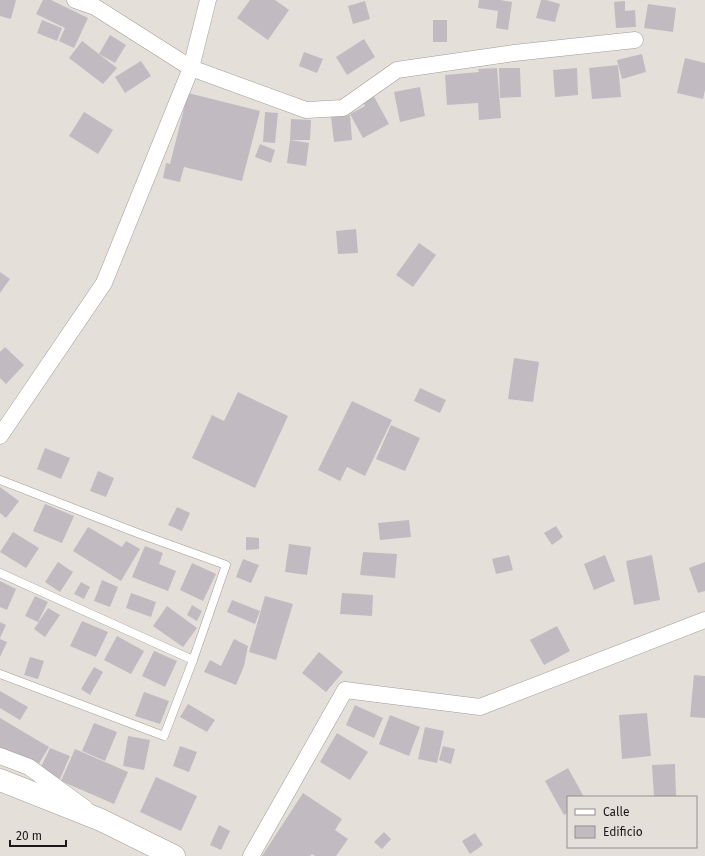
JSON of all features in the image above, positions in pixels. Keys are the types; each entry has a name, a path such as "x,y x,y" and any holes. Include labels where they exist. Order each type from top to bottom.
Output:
{"street":[{"path":"74,0 95,8 192,68 306,110 343,108 397,70 514,53 635,40"},
{"path":"0,436 104,283 192,68 208,0"},
{"path":"251,856 345,690 480,707 705,620"},
{"path":"0,756 29,767 101,820"},
{"path":"0,780 101,820 174,856"},
{"path":"0,795 37,794"}],"lane":[{"path":"0,480 140,534 226,565 193,660 164,736 0,674"},
{"path":"0,573 193,660"}],"building":[{"path":"0,0 16,0 11,19 0,16"},
{"path":"43,0 51,0 88,18 74,48 59,41 65,28 36,14"},
{"path":"250,0 275,0 289,10 268,40 237,18"},
{"path":"479,0 500,0 512,2 508,30 496,28 498,11 478,8"},
{"path":"541,0 560,4 555,22 536,18"},
{"path":"365,1 370,19 353,24 348,6"},
{"path":"625,1 625,11 635,10 636,27 616,28 614,2"},
{"path":"648,4 676,8 673,32 644,28"},
{"path":"42,20 62,28 57,41 37,33"},
{"path":"433,20 447,20 447,42 433,42"},
{"path":"110,35 126,45 115,63 99,54"},
{"path":"364,39 375,57 347,75 336,57"},
{"path":"82,41 117,68 103,84 69,58"},
{"path":"304,52 323,59 317,73 299,66"},
{"path":"642,54 646,72 622,79 617,60"},
{"path":"685,58 705,63 705,90 703,99 677,93"},
{"path":"141,61 151,76 125,93 115,77"},
{"path":"618,65 621,97 592,99 589,68"},
{"path":"497,68 501,118 479,120 478,103 447,105 445,75 479,72 478,69"},
{"path":"499,68 520,68 521,97 500,98"},
{"path":"577,68 578,95 555,97 553,70"},
{"path":"420,87 425,116 400,122 394,92"},
{"path":"188,93 260,111 242,181 184,167 180,182 163,178 166,163 170,164"},
{"path":"372,93 389,124 363,138 350,114 365,106 361,98"},
{"path":"84,112 113,130 98,154 69,136"},
{"path":"265,112 278,113 275,143 263,142"},
{"path":"350,115 352,140 334,142 331,117"},
{"path":"291,119 311,120 310,140 290,140"},
{"path":"290,140 309,143 306,166 287,163"},
{"path":"260,144 275,150 271,163 255,157"},
{"path":"356,229 358,253 338,254 336,231"},
{"path":"419,243 436,255 413,287 396,275"},
{"path":"0,272 10,279 0,293"},
{"path":"5,347 24,365 6,384 0,378 0,352"},
{"path":"514,358 539,362 533,402 508,399"},
{"path":"420,388 446,400 440,413 414,401"},
{"path":"238,392 288,416 255,488 192,458 212,415 224,421"},
{"path":"352,401 392,420 365,476 347,467 340,481 318,470"},
{"path":"391,425 420,438 405,471 376,459"},
{"path":"45,448 70,458 61,479 37,469"},
{"path":"98,471 114,478 106,497 90,491"},
{"path":"0,487 19,501 6,518 0,513"},
{"path":"45,504 74,516 62,543 33,531"},
{"path":"177,507 190,513 182,531 168,525"},
{"path":"409,520 411,537 380,540 378,523"},
{"path":"556,526 563,537 552,545 544,533"},
{"path":"88,527 122,547 126,541 140,549 121,581 73,551"},
{"path":"13,532 39,548 26,568 0,552"},
{"path":"246,537 259,538 259,549 246,550"},
{"path":"289,544 311,547 307,575 285,572"},
{"path":"145,546 163,553 159,564 176,571 168,591 132,577"},
{"path":"363,552 397,554 395,578 360,575"},
{"path":"509,555 513,570 496,574 492,559"},
{"path":"605,555 615,581 594,590 584,564"},
{"path":"652,555 660,600 634,605 626,561"},
{"path":"243,559 259,565 251,583 236,577"},
{"path":"58,562 73,572 60,592 45,582"},
{"path":"705,562 705,591 698,593 689,568"},
{"path":"192,563 216,574 203,601 180,590"},
{"path":"102,580 118,587 110,607 94,601"},
{"path":"0,581 16,589 7,610 0,607"},
{"path":"81,582 90,587 84,599 74,594"},
{"path":"131,593 156,602 151,617 126,608"},
{"path":"342,593 373,595 372,616 340,614"},
{"path":"35,596 48,602 38,622 25,616"},
{"path":"265,596 293,604 276,660 249,652"},
{"path":"232,600 260,611 255,624 227,612"},
{"path":"192,605 202,611 197,621 187,615"},
{"path":"167,606 197,628 183,647 153,626"},
{"path":"48,608 60,615 45,637 34,629"},
{"path":"82,621 108,632 96,657 70,646"},
{"path":"0,622 6,625 0,638"},
{"path":"557,626 570,651 544,665 530,640"},
{"path":"117,636 144,651 131,674 104,660"},
{"path":"0,639 7,642 0,657"},
{"path":"234,639 248,646 244,666 236,685 204,672 210,660 221,666"},
{"path":"154,651 177,661 165,687 142,676"},
{"path":"319,652 343,672 326,692 302,673"},
{"path":"30,657 44,661 38,679 24,675"},
{"path":"94,667 103,672 90,695 81,689"},
{"path":"694,675 705,676 705,718 690,717"},
{"path":"0,691 28,707 20,720 0,708"},
{"path":"144,692 169,701 160,724 135,716"},
{"path":"188,704 215,720 207,732 180,717"},
{"path":"355,705 383,718 374,738 346,725"},
{"path":"647,713 651,756 622,759 619,715"},
{"path":"390,715 420,727 409,756 379,744"},
{"path":"0,718 49,747 35,770 0,749"},
{"path":"94,723 117,732 105,761 82,751"},
{"path":"425,727 444,731 437,763 418,759"},
{"path":"337,733 368,752 350,780 320,762"},
{"path":"128,736 150,740 144,770 123,766"},
{"path":"180,746 197,752 189,772 173,766"},
{"path":"443,746 455,749 451,764 439,760"},
{"path":"50,748 70,756 60,779 40,769"},
{"path":"75,749 128,772 114,804 61,781"},
{"path":"675,764 676,796 654,796 652,765"},
{"path":"568,768 583,796 567,796 567,814 564,815 545,781"},
{"path":"156,777 197,796 181,831 140,812"},
{"path":"303,793 342,819 335,830 348,839 336,856 315,856 312,854 310,856 262,856"},
{"path":"219,825 230,831 221,850 210,845"},
{"path":"384,832 391,839 382,849 374,842"},
{"path":"475,833 483,845 470,854 462,841"}]}
